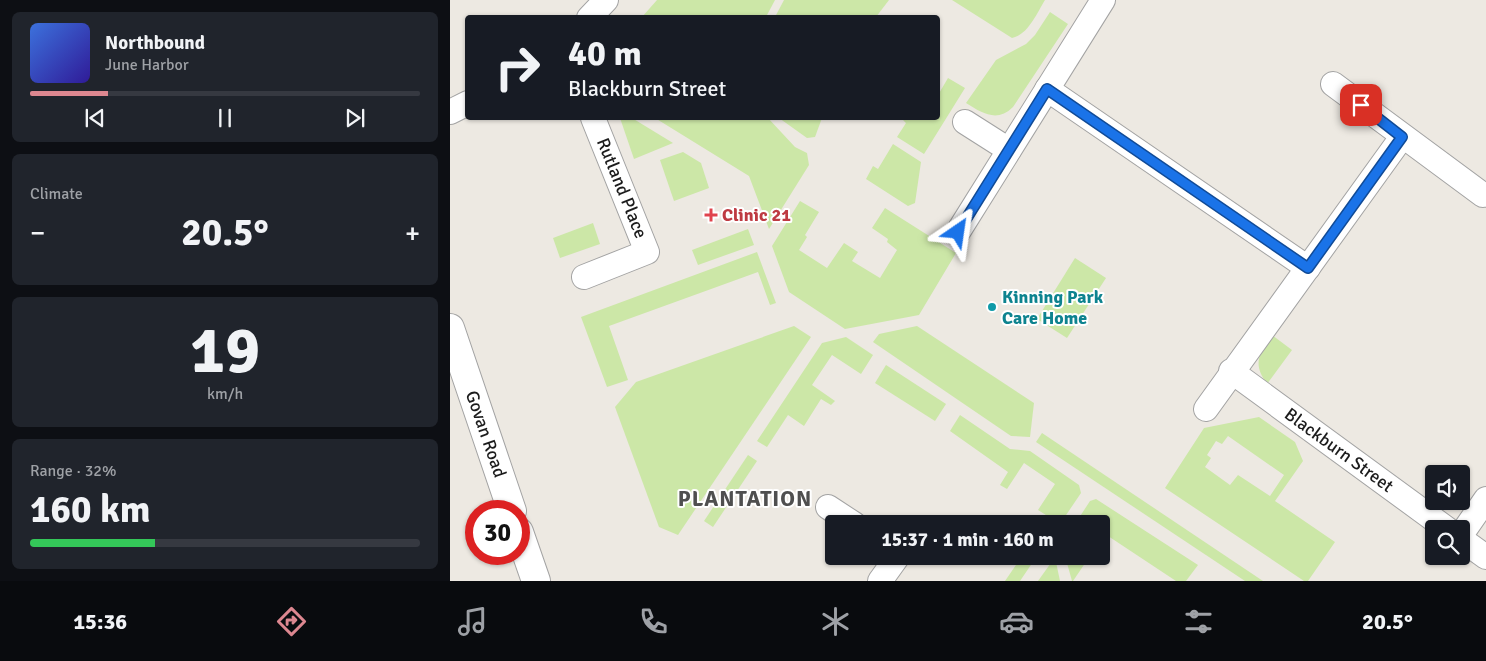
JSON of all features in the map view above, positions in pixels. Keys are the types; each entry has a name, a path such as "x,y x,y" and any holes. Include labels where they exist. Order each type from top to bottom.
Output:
{"street":[{"path":"591,15 606,0"},
{"path":"958,232 1102,0"},
{"path":"1333,84 1402,137 1483,195"},
{"path":"1047,89 1308,268"},
{"path":"450,112 465,104"},
{"name":"Rutland Place","path":"584,277 647,252 594,120"},
{"path":"964,122 1009,150"},
{"path":"1206,409 1231,371 1402,137"},
{"name":"Govan Road","path":"450,328 508,500"},
{"name":"Blackburn Street","path":"1231,371 1435,520"},
{"path":"1470,523 1486,499"},
{"path":"828,507 840,515"},
{"path":"1470,544 1486,557"},
{"path":"530,564 536,581"},
{"path":"880,581 892,565"}],"green space":[{"path":"657,0 775,0 767,15 644,15"},
{"path":"784,0 889,0 878,15 776,15"},
{"path":"952,0 1045,0 1023,33 1012,38"},
{"path":"1050,12 1068,24 1013,107 1001,115 990,115 966,103 996,60 1026,44 1035,35"},
{"path":"948,78 965,88 924,154 897,137 906,123 903,120 940,120 940,92"},
{"path":"621,120 635,120 673,143 634,159"},
{"path":"658,120 770,120 795,147 807,153 809,165 769,229 749,176"},
{"path":"782,120 821,120 815,137 807,138"},
{"path":"893,144 921,162 915,203 908,206 866,179 873,166 878,169"},
{"path":"683,152 701,163 709,188 674,201 660,160"},
{"path":"800,201 819,212 805,235 807,237 799,250 827,268 844,243 858,252 852,261 880,278 897,250 887,242 888,239 872,228 885,208 956,253 919,315 845,329 789,292 772,246"},
{"path":"593,223 600,244 560,258 553,238"},
{"path":"748,229 754,245 698,265 692,250"},
{"path":"757,252 776,303 770,305 758,272 609,326 628,380 607,387 581,317"},
{"path":"1075,258 1106,278 1067,338 1037,319"},
{"path":"794,326 811,337 678,535 659,527 615,407 636,382"},
{"path":"917,326 1034,403 1030,437 1011,436 873,342 879,334"},
{"path":"1272,335 1292,350 1267,384 1262,377 1259,359"},
{"path":"846,337 873,355 861,374 832,355 812,385 835,401 831,405 821,399 804,426 788,415 767,447 757,441 822,343"},
{"path":"886,365 946,404 935,421 875,383"},
{"path":"960,415 1010,449 1030,451 1079,485 1081,493 1066,515 1046,515 1038,510 1055,484 1024,463 1007,489 1000,485 1008,472 950,431"},
{"path":"1259,417 1295,442 1303,461 1275,501 1335,542 1308,581 1304,581 1165,488 1204,428","holes":["1228,436 1284,475 1270,496 1238,475 1230,485 1205,467 1211,458 1207,455 1216,441 1222,444"]},
{"path":"1042,433 1263,581 1245,581 1036,442"},
{"path":"748,455 757,461 713,527 704,521"},
{"path":"1096,499 1198,565 1186,581 1176,581 1110,537 1110,515 1081,515 1090,501"},
{"path":"1016,565 1031,565 1020,581 1005,581"},
{"path":"1049,565 1057,565 1060,581 1038,581"},
{"path":"1068,565 1084,565 1073,581"}],"place":[{"name":"Clinic 21","path":"711,215"},
{"name":"Kinning Park Care Home","path":"992,307"}],"district":[{"name":"PLANTATION","path":"745,498"}],"route":[{"path":"958,232 1047,89 1308,268 1402,137 1361,105"}]}
